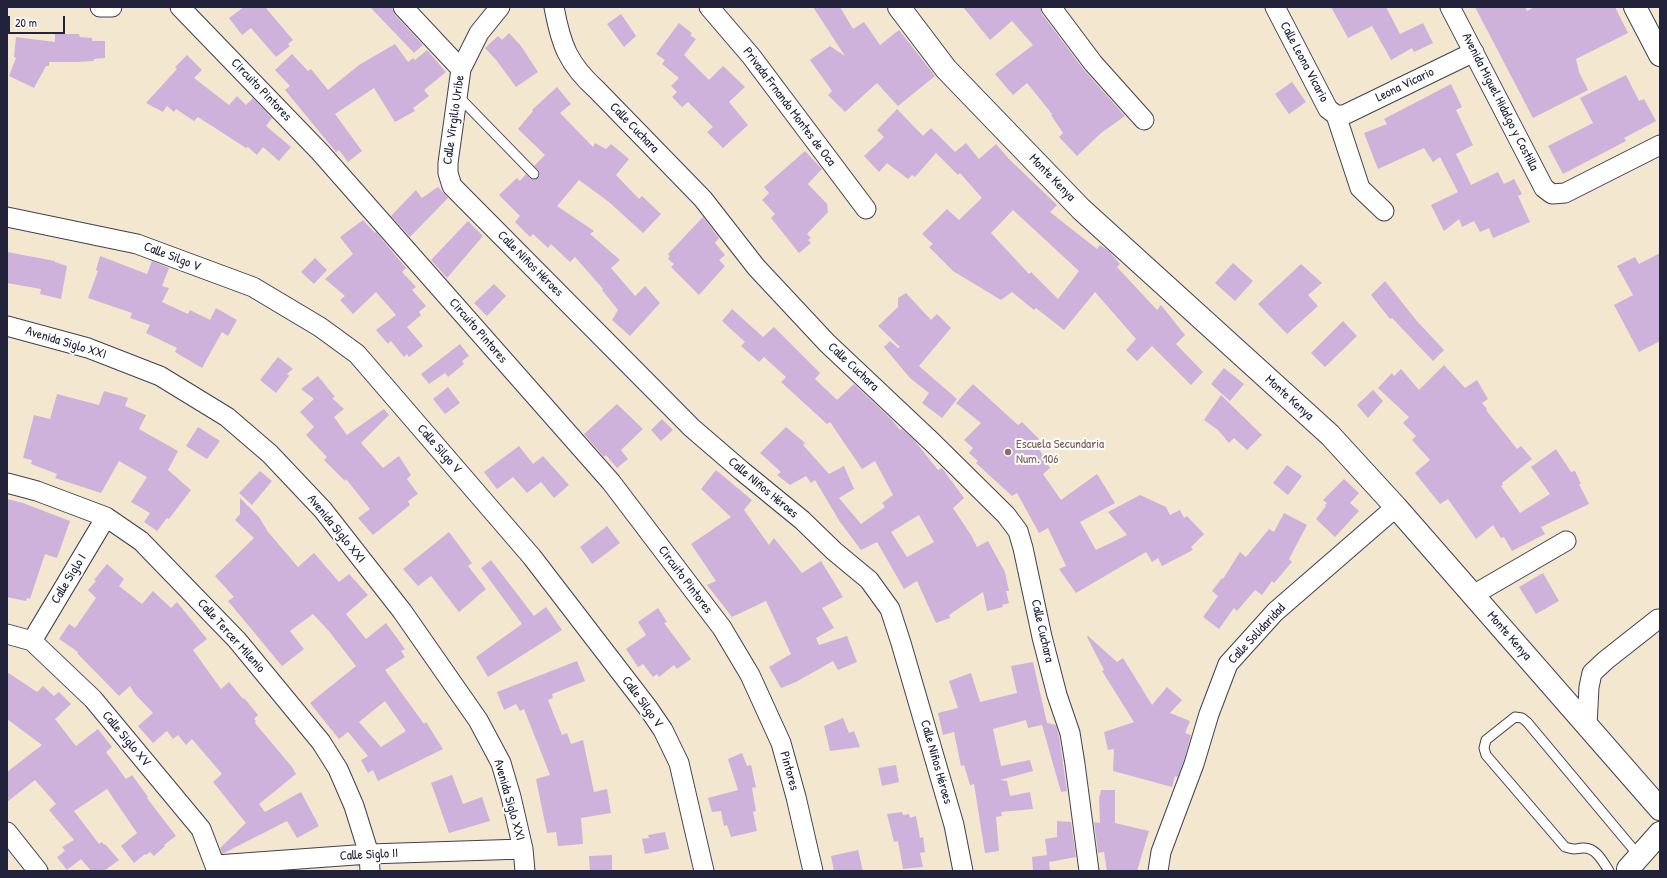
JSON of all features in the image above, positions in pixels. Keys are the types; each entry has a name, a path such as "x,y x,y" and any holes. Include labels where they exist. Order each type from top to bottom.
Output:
{"main road":[{"name":"Monte Kenya","path":"899,7 946,69 1081,209 1330,435 1396,507 1660,809"},
{"path":"1635,7 1660,55"},
{"path":"1626,868 1660,833"}],"street":[{"path":"100,7 112,7"},
{"name":"Circuito Pintores","path":"180,7 320,152 611,482 722,628 750,675"},
{"path":"403,7 461,69"},
{"name":"Calle Virgilio Uribe","path":"448,173 461,69 479,33 500,7"},
{"name":"Calle Cuchara","path":"554,7 566,54 584,78 703,199 756,267 827,343 937,447 1006,516 1018,531 1055,688 1070,733 1076,764 1089,871"},
{"name":"Privada Frnando Montes de Oca","path":"709,7 751,56 866,209"},
{"path":"1051,7 1093,63 1144,120"},
{"name":"Calle Leona Vicario","path":"1275,7 1328,109 1336,115"},
{"name":"Avenida Miguel Hidalgo y Costilla","path":"1450,7 1544,188 1552,194 1565,193 1660,145"},
{"name":"Leona Vicario","path":"1336,115 1344,115 1474,52"},
{"path":"1336,115 1360,188 1384,211"},
{"name":"Calle Niños Héroes","path":"448,173 452,186 692,428 802,520 834,551 869,580 890,609 899,636 954,825 962,871"},
{"name":"Calle Silgo V","path":"7,217 137,244 253,287 320,327 357,354 532,557 648,708 663,730 679,763 704,871"},
{"name":"Avenida Siglo XXI","path":"7,326 88,348 160,376 227,417 270,454 323,510 402,611 478,720 500,763 511,796 523,850 525,871"},
{"name":"Calle Tercer Milenio","path":"7,483 37,491 106,517 140,541 237,640 321,742 338,769 354,806 369,862"},
{"name":"Calle Solidaridad","path":"1158,871 1161,852 1194,764 1209,714 1228,664 1275,612 1396,507"},
{"name":"Calle Siglo I","path":"32,641 106,517"},
{"path":"1473,595 1566,541"},
{"path":"1587,726 1589,687 1592,673 1658,619"},
{"name":"Calle Siglo XV","path":"7,634 32,641 93,699 201,829 217,868"},
{"name":"Pintores","path":"750,675 781,743 796,797 813,871"},
{"path":"7,832 38,871"},
{"name":"Calle Siglo II","path":"217,868 369,862 523,850"}],"lane":[{"path":"457,95 534,174"},
{"path":"1515,717 1522,718 1527,722 1626,868 1593,850 1584,848 1576,850 1565,847 1486,755 1484,748 1486,740 1515,717"}],"building":[{"path":"244,7 265,7 293,40 288,44 290,46 276,57 251,28 242,35 229,18"},
{"path":"370,7 391,7 395,15 423,45 414,53"},
{"path":"813,7 840,7 853,29 864,22 880,45 899,30 935,76 898,106 877,83 845,112 828,95 832,91 810,60 830,46 845,56"},
{"path":"963,7 1040,7 1042,14 1084,70 1125,116 1101,133 1077,156 1059,137 1063,133 1051,115 1052,114 1027,83 1013,95 995,74 1033,45 1012,21 990,40"},
{"path":"1331,7 1386,7 1400,34 1423,23 1433,43 1414,52 1412,48 1391,60 1372,26 1348,38"},
{"path":"1475,7 1525,7 1527,11 1535,7 1615,7 1628,33 1576,59 1579,72 1588,90 1533,118"},
{"path":"621,14 636,36 624,47 607,24"},
{"path":"679,23 692,33 690,35 696,39 684,55 709,80 723,66 745,87 729,102 748,125 723,148 707,132 713,127 688,102 682,107 672,97 677,92 671,86 679,78 662,64 665,60 656,54"},
{"path":"509,33 521,46 538,72 516,87 497,61 485,48 498,36 502,40"},
{"path":"55,34 79,34 80,37 92,38 92,41 105,41 105,58 94,59 94,61 49,62 49,66 46,66 34,88 9,76 16,58 14,57 16,37 55,42"},
{"path":"395,44 408,62 413,58 415,60 427,50 446,72 424,90 429,96 413,108 415,111 395,122 374,88 335,114 362,151 348,162 339,150 336,152 285,90 290,86 275,70 292,54 308,71 311,69 328,90 359,65"},
{"path":"187,55 202,70 194,78 229,105 237,96 246,105 253,98 272,118 266,126 291,147 279,161 263,147 257,155 248,147 246,148 198,117 194,121 176,109 174,112 167,106 163,112 146,103 177,69 175,67"},
{"path":"1626,75 1639,101 1644,99 1656,121 1624,138 1626,141 1563,174 1548,146 1593,123 1580,98"},
{"path":"1292,82 1306,102 1289,114 1275,94"},
{"path":"1451,84 1462,107 1456,110 1473,145 1456,154 1471,185 1498,172 1504,184 1514,179 1522,194 1518,196 1530,222 1493,238 1489,228 1480,232 1474,221 1462,227 1459,219 1444,231 1431,205 1458,192 1440,157 1433,162 1424,148 1378,169 1364,133 1387,124 1384,119"},
{"path":"557,87 571,104 560,113 593,147 595,143 606,149 611,144 629,159 616,175 639,199 642,196 661,214 643,233 609,202 579,180 557,206 594,231 590,234 620,260 611,268 635,296 645,286 660,303 630,336 612,320 618,310 602,290 603,289 575,257 570,262 551,244 548,248 533,234 530,237 515,222 520,216 499,195 517,178 520,181 526,174 535,180 540,176 540,172 534,166 545,155 518,129 533,111 532,110"},
{"path":"897,109 923,136 931,128 955,152 966,143 979,159 996,144 1009,159 1057,205 1050,212 1097,249 1100,245 1109,251 1120,264 1117,267 1157,310 1161,305 1185,335 1176,344 1203,372 1191,385 1152,346 1137,361 1126,350 1136,339 1095,292 1064,330 1036,308 1034,310 1012,292 1001,300 953,271 929,247 933,244 922,234 947,209 959,220 982,198 960,173 958,175 936,153 915,177 912,175 908,179 887,163 879,172 864,156 884,137 877,130","holes":["1013,210 1079,271 1058,299 1031,272 1029,274 991,233"]},
{"path":"805,151 822,169 808,184 827,204 828,212 807,234 811,238 808,240 811,243 799,253 771,218 775,214 762,200 769,193 764,187"},
{"path":"438,187 448,198 410,237 391,216 416,190 422,198"},
{"path":"703,217 719,238 715,243 725,255 719,260 725,266 699,295 671,267 674,264 668,259 670,256 668,254"},
{"path":"363,220 375,233 376,232 406,268 402,272 416,287 412,290 426,306 419,312 421,315 407,327 423,346 409,357 407,354 404,357 391,341 388,344 376,330 396,315 376,292 353,314 340,300 345,296 325,279 353,254 340,237"},
{"path":"468,221 483,236 447,278 431,260"},
{"path":"7,252 55,261 67,266 61,299 40,294 41,289 7,283"},
{"path":"1660,253 1660,341 1639,352 1614,305 1633,295 1617,266 1635,257 1639,264"},
{"path":"100,256 147,274 152,261 169,268 162,286 169,288 162,302 188,314 190,310 210,320 216,308 237,320 228,336 222,332 202,368 175,352 177,348 146,333 150,325 130,318 132,313 88,298 98,271 96,270"},
{"path":"315,258 327,270 314,284 301,272"},
{"path":"1233,263 1253,281 1235,301 1215,283"},
{"path":"1301,264 1322,283 1308,295 1318,306 1287,334 1258,304"},
{"path":"1385,281 1416,320 1444,350 1433,361 1392,318 1390,319 1371,295"},
{"path":"494,284 506,296 487,316 474,303"},
{"path":"906,293 931,320 937,314 951,328 919,366 957,399 942,418 922,403 929,393 910,378 884,347 890,341 898,348 900,347 878,326 898,307 898,298"},
{"path":"732,309 763,337 774,327 820,373 815,379 837,400 854,384 892,420 900,430 902,429 914,440 938,470 942,468 964,498 953,508 977,547 988,541 1005,572 1009,591 1006,591 1009,603 1002,605 1003,607 987,611 983,592 949,615 950,618 936,623 917,581 904,589 877,542 861,550 840,522 815,480 811,483 806,476 790,485 777,475 781,472 760,453 786,427 805,443 803,445 829,474 844,466 854,489 839,498 861,524 885,507 882,503 893,495 875,461 862,469 830,422 827,424 781,382 786,377 764,357 759,362 741,346 745,342 722,321","holes":["919,515 934,542 907,557 891,532"]},
{"path":"1343,321 1357,336 1325,367 1311,353"},
{"path":"460,344 469,356 462,361 464,364 448,377 445,373 429,384 421,374"},
{"path":"278,357 293,369 287,374 289,376 276,393 260,380"},
{"path":"1444,365 1465,388 1477,380 1488,399 1482,403 1487,409 1486,410 1517,449 1521,446 1532,459 1502,483 1503,485 1501,486 1520,513 1550,494 1531,467 1556,449 1571,472 1575,471 1581,484 1579,484 1589,504 1541,527 1545,534 1512,551 1504,537 1501,538 1493,525 1476,539 1448,499 1440,504 1415,473 1430,460 1412,440 1416,436 1403,423 1409,417 1378,388 1392,373 1394,376 1401,369 1419,390"},
{"path":"1224,368 1244,384 1230,401 1211,384"},
{"path":"318,376 335,397 332,398 344,409 334,417 347,435 384,409 389,415 361,443 383,468 399,456 411,475 407,479 418,494 408,501 410,505 373,535 358,518 370,509 346,479 345,481 324,460 327,457 306,435 314,427 300,412 314,399 301,389"},
{"path":"973,384 1018,425 1022,422 1039,439 1035,442 1050,468 1043,474 1061,500 1097,474 1115,503 1080,522 1096,550 1127,535 1108,512 1140,495 1166,507 1170,515 1180,510 1184,518 1187,516 1204,534 1191,547 1193,550 1162,566 1158,558 1152,562 1146,552 1076,593 1059,569 1066,566 1048,528 1039,533 1017,493 1012,496 976,463 978,461 969,453 973,448 964,440 981,423 956,403"},
{"path":"448,387 460,403 445,414 433,399"},
{"path":"1373,390 1383,401 1368,418 1357,405"},
{"path":"104,391 128,398 125,406 146,415 139,429 178,451 168,470 191,490 169,519 167,518 157,531 144,522 150,513 131,502 147,477 119,461 101,493 55,478 57,474 31,464 32,460 23,458 34,415 50,419 57,394 99,405"},
{"path":"1221,395 1262,435 1247,450 1234,438 1229,443 1218,430 1204,420"},
{"path":"617,404 643,429 621,450 628,459 617,468 606,455 604,457 584,434"},
{"path":"662,419 673,430 661,441 651,430"},
{"path":"198,427 220,441 207,459 186,446"},
{"path":"519,446 533,464 543,456 569,485 554,498 541,482 527,493 513,477 497,489 484,472"},
{"path":"1287,465 1302,476 1288,495 1273,483"},
{"path":"716,470 752,500 744,510 769,545 774,538 802,573 821,561 843,597 822,608 834,628 816,638 819,645 847,636 857,662 838,670 833,661 796,682 781,688 769,667 791,654 766,601 732,617 707,585 716,581 691,544 731,517 701,489"},
{"path":"260,471 272,481 252,505 239,493"},
{"path":"1344,479 1359,493 1350,503 1359,511 1335,537 1316,519 1326,506 1325,505 1327,503 1323,500"},
{"path":"240,498 259,517 268,532 298,567 314,553 339,582 349,574 368,595 346,614 366,639 386,623 405,649 401,651 405,657 385,670 424,724 426,722 443,749 378,781 373,770 368,773 361,760 368,756 348,732 339,739 310,703 356,666 328,630 313,614 290,631 304,649 282,666 228,601 234,597 215,576 254,538 235,520 240,514","holes":["385,701 406,731 381,747 359,722"]},
{"path":"7,499 23,503 70,521 57,558 45,554 30,599 27,598 26,601 7,597"},
{"path":"1284,513 1307,525 1289,559 1292,562 1274,583 1272,581 1262,595 1255,590 1237,611 1234,608 1219,629 1203,617 1218,596 1212,591 1222,578 1223,579 1240,552 1246,557 1269,529 1274,532"},
{"path":"607,526 620,543 592,564 580,547"},
{"path":"449,532 472,563 468,566 486,589 459,612 431,576 418,586 403,569"},
{"path":"491,560 534,616 546,607 562,630 488,677 476,657 522,624 481,568"},
{"path":"107,564 124,579 119,586 142,604 153,591 171,608 177,602 207,639 193,650 221,689 229,682 243,699 244,698 258,715 254,719 256,721 255,723 292,767 296,774 259,804 265,812 301,792 319,826 297,838 287,821 222,854 220,848 246,823 213,782 222,774 192,739 186,745 178,735 173,739 167,731 153,743 138,726 153,713 135,694 130,686 119,696 77,653 78,652 59,639 69,624 75,628 96,598 88,590"},
{"path":"1543,573 1559,601 1536,614 1519,587"},
{"path":"658,608 667,622 664,623 691,659 677,669 674,665 659,677 657,674 653,677 643,664 638,667 626,649 646,635 638,622"},
{"path":"1088,636 1117,662 1123,658 1152,705 1167,687 1182,700 1170,713 1190,721 1185,733 1191,735 1178,777 1175,776 1172,787 1113,771 1114,749 1108,750 1104,732 1134,722 1102,671 1104,670 1087,637"},
{"path":"577,661 585,681 552,694 553,698 548,700 562,735 567,733 571,744 583,740 594,792 607,789 611,813 581,818 583,844 558,846 556,832 547,833 536,779 550,775 524,709 520,711 516,704 504,710 497,692"},
{"path":"1033,662 1047,723 1056,725 1059,736 1067,791 1061,792 1042,725 1028,728 1026,720 993,729 1001,766 1030,760 1033,771 1000,780 1007,781 1010,796 1030,792 1033,809 1001,812 1002,816 996,817 999,851 985,853 974,784 970,785 964,765 961,766 954,732 943,735 938,713 958,708 949,681 971,673 980,702 1017,693 1011,666"},
{"path":"7,672 37,692 43,686 54,696 59,692 71,704 55,719 76,746 98,729 112,747 106,752 126,779 132,775 148,797 147,798 176,836 164,845 165,846 154,856 150,852 134,863 121,846 137,833 107,789 74,811 99,844 102,842 104,845 105,844 119,860 104,871 91,871 81,859 67,870 57,857 65,851 62,847 74,840 49,810 56,804 35,780 7,802 7,772 42,745 7,719"},
{"path":"843,718 849,733 854,731 860,747 830,751 824,726"},
{"path":"742,753 747,766 751,765 756,787 752,788 756,811 753,812 757,831 731,837 727,825 724,826 721,811 712,812 708,798 738,790 728,759"},
{"path":"896,765 899,782 882,786 878,768"},
{"path":"452,775 463,804 482,797 490,821 449,833 431,783"},
{"path":"1101,790 1115,790 1115,823 1149,831 1137,871 1107,871 1104,852 1098,853 1094,822 1100,823 1099,796"},
{"path":"902,812 903,815 909,814 910,818 916,816 920,838 923,837 925,852 920,853 923,867 903,869 898,841 894,842 887,814"},
{"path":"1057,821 1071,822 1076,857 1049,862 1050,871 1033,871 1032,857 1047,855 1045,839 1057,837"},
{"path":"665,832 669,849 645,854 642,839 649,838 648,835"},
{"path":"858,850 863,871 834,871 831,856"},
{"path":"612,855 612,871 590,871 589,856"}],"place":[{"name":"Escuela Secundaria Num. 106","path":"1008,452"}]}
